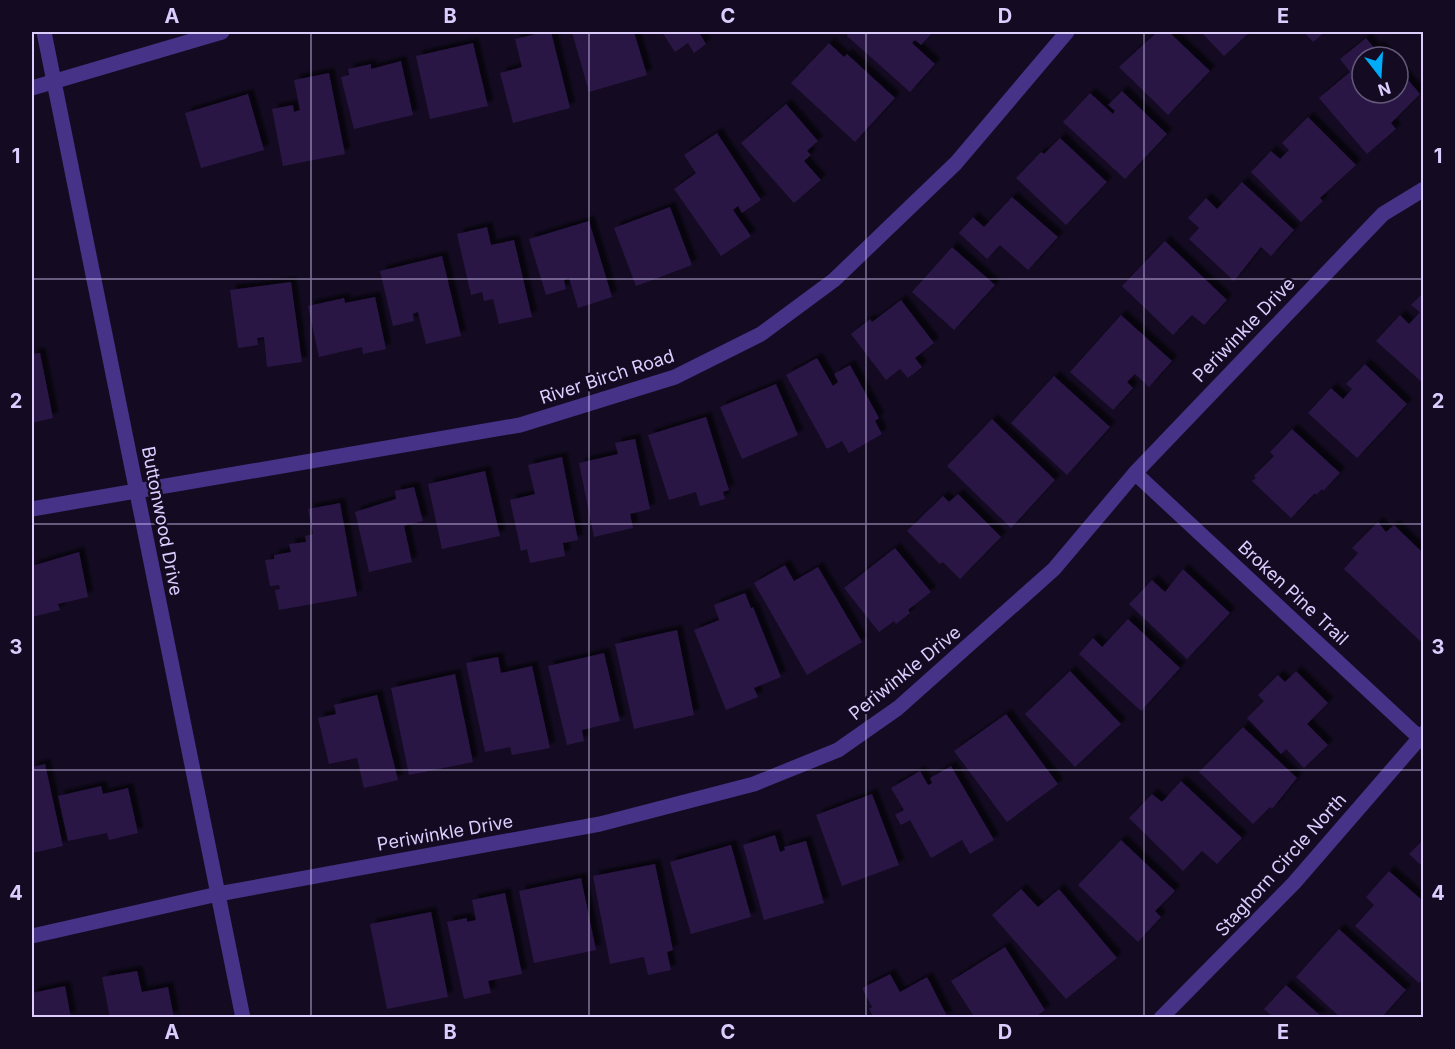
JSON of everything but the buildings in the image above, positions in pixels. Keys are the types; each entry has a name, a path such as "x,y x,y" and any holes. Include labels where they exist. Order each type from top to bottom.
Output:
{"street":[{"name":"Buttonwood Drive","path":"44,32 243,1017"},
{"path":"32,88 222,32"},
{"name":"River Birch Road","path":"32,509 520,425 675,378 761,334 834,280 956,163 1067,32"},
{"name":"Periwinkle Drive","path":"32,936 218,894 600,824 754,784 838,750 898,708 1046,577 1135,473 1383,214 1424,189"},
{"name":"Broken Pine Trail","path":"1135,473 1422,738"},
{"name":"Staghorn Circle North","path":"1161,1017 1294,883 1422,738"}]}
